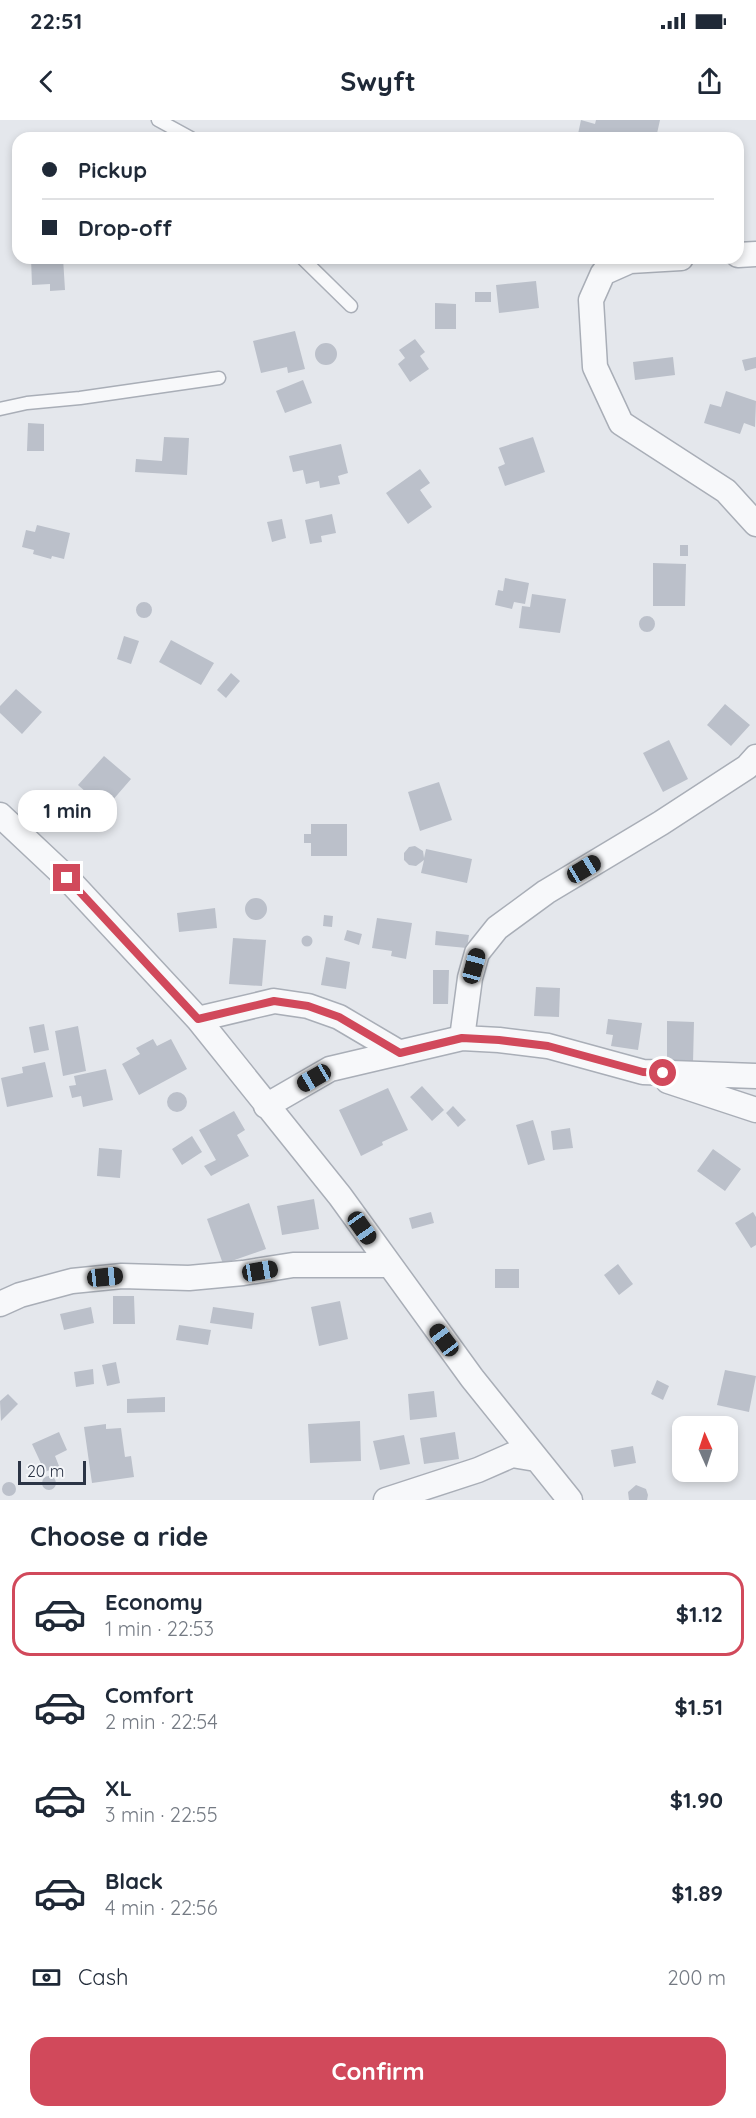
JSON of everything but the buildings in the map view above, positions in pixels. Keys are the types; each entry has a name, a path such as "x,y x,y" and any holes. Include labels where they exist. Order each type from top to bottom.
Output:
{"street":[{"path":"623,264 603,273 591,300 595,367 621,423 726,491 756,524"},
{"path":"462,1038 477,953 497,928 546,892 661,824 747,767 756,756"},
{"path":"6,828 67,878 198,1019 340,1197 472,1378 570,1500"},
{"path":"198,1019 274,1001 308,1006 339,1017 400,1053"},
{"path":"266,1106 330,1069 462,1038 548,1046 643,1072 756,1110"},
{"path":"643,1072 756,1076"},
{"path":"0,1304 72,1281 122,1276 189,1278 293,1265 388,1265"},
{"path":"397,1498 478,1470 512,1455 536,1459"}],"lane":[{"path":"158,120 179,132"},
{"path":"308,264 351,306"},
{"path":"0,409 27,403 80,398 219,378"}],"route":[{"path":"67,878 198,1019 274,1001 308,1006 339,1017 400,1053 462,1038 499,1040 548,1046 643,1072 663,1073"}]}
